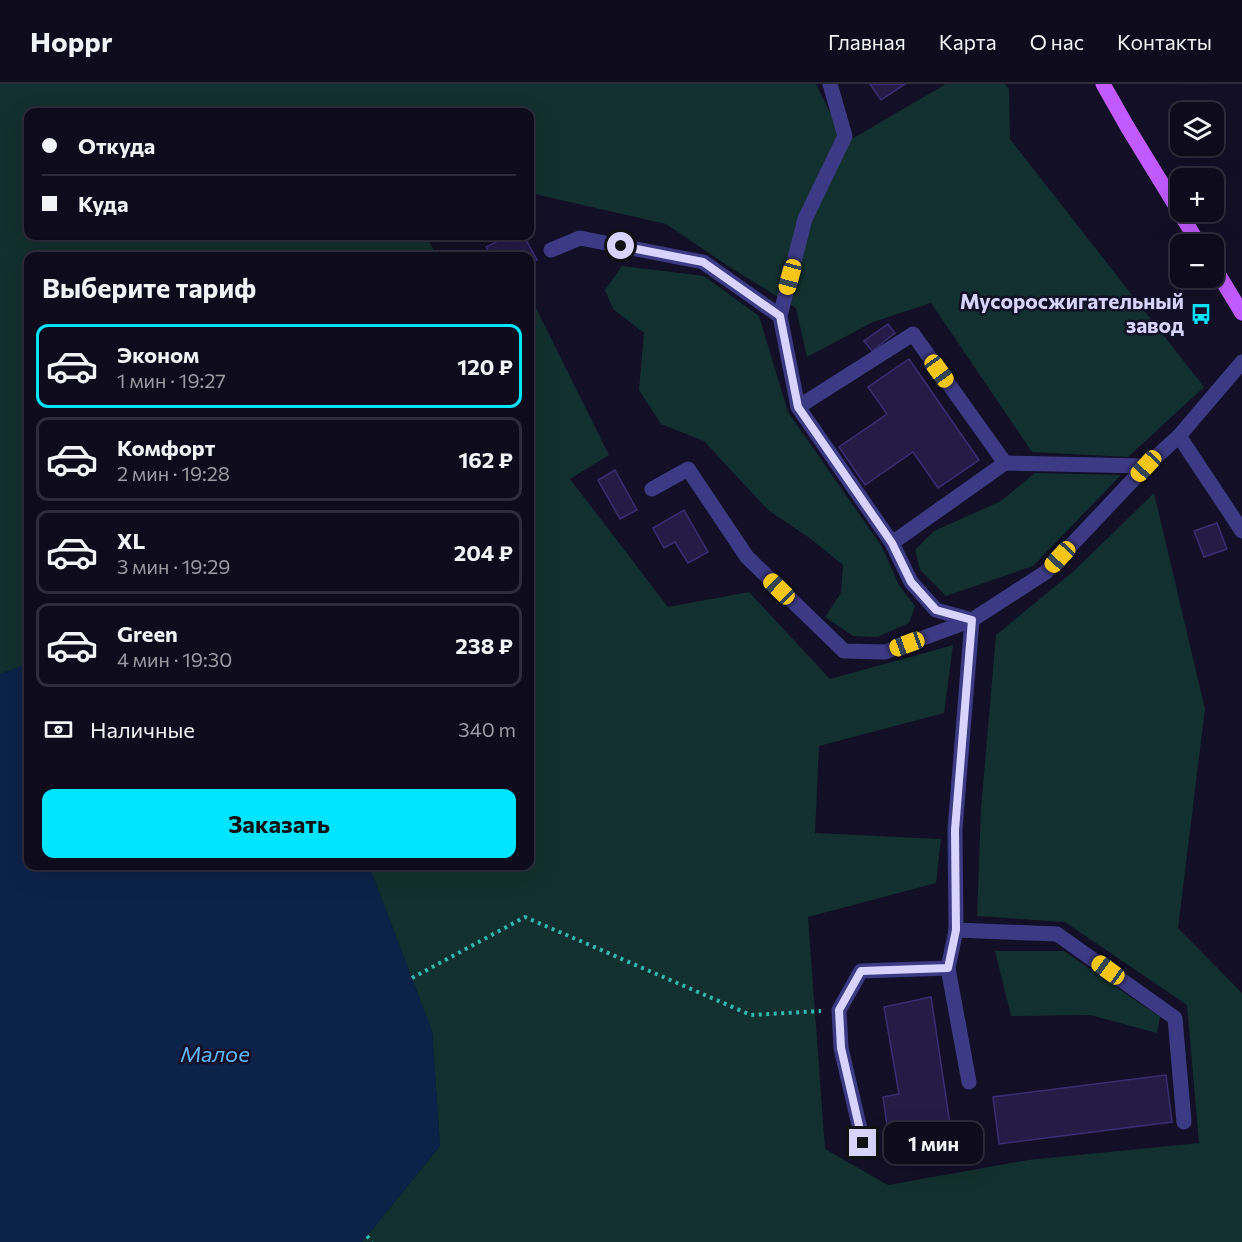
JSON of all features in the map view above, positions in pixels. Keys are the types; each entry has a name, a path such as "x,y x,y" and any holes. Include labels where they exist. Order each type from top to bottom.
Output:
{"main road":[{"path":"1103,84 1193,234"},
{"path":"1224,283 1242,313"}],"lane":[{"path":"830,84 844,136 805,219 780,316 798,407 892,543 911,582 936,610 972,620"},
{"path":"551,250 580,238 703,262 780,316"},
{"path":"798,407 912,334 1005,463"},
{"path":"652,489 688,470 747,558 844,651 885,652 972,620 1046,572 1146,466 1179,436 1242,362"},
{"path":"1179,436 1242,531"},
{"path":"892,543 1005,463 1146,466"},
{"path":"969,1082 948,968 956,930 955,830 972,620"},
{"path":"956,930 1057,934 1175,1018 1184,1122"},
{"path":"863,1143 841,1048 839,1010 861,971 948,968"}],"path":[{"path":"412,978 525,917 751,1015 839,1010"},
{"path":"367,1236 372,1242"}],"green space":[{"path":"0,84 816,84 845,143 946,84 1005,84 1009,89 1010,139 1204,387 1128,457 1032,452 931,303 873,322 807,357 796,308 666,224 534,194 534,108 24,108 24,240 428,240 435,252 24,252 24,665 0,674"},
{"path":"622,266 704,276 759,316 788,412 882,547 899,585 915,606 909,623 877,637 853,636 825,617 841,593 843,565 811,539 768,510 704,441 661,424 639,390 644,333 613,309 605,290"},
{"path":"534,308 536,308 609,455 570,479 668,607 749,592 830,679 953,645 944,713 819,746 815,833 941,839 936,883 808,917 825,1149 888,1185 1028,1160 1199,1143 1187,1005 1065,922 977,916 981,809 996,635 1075,570 1154,493 1205,709 1178,928 1242,993 1242,1242 362,1242 440,1146 432,1031 371,870 534,870"},
{"path":"1035,473 1121,475 1033,566 946,596 920,570 915,550 934,531 1001,501"},
{"path":"995,951 1064,951 1160,1017 1157,1033 1090,1015 1011,1016"}],"water":[{"name":"Малое","path":"24,665 24,870 371,870 432,1031 440,1146 362,1242 0,1242 0,674"}],"building":[{"path":"870,84 905,84 881,100"},
{"path":"500,240 526,240 533,252 489,252 486,247"},
{"path":"888,324 895,333 872,351 864,341"},
{"path":"909,359 979,460 938,488 913,452 865,485 839,447 887,414 868,387"},
{"path":"615,470 637,510 620,519 598,480"},
{"path":"684,510 708,552 688,563 675,542 664,548 653,528"},
{"path":"1217,523 1227,549 1204,557 1194,531"},
{"path":"931,997 954,1151 892,1161 883,1097 899,1094 884,1007"},
{"path":"1166,1075 1172,1122 999,1144 993,1097"}],"place":[{"name":"Мусоросжигательный завод","path":"1201,314"}],"route":[{"path":"621,246 703,262 780,316 798,407 892,543 911,582 936,610 972,620 955,830 956,930 948,968 861,971 839,1010 841,1048 863,1143"}]}
